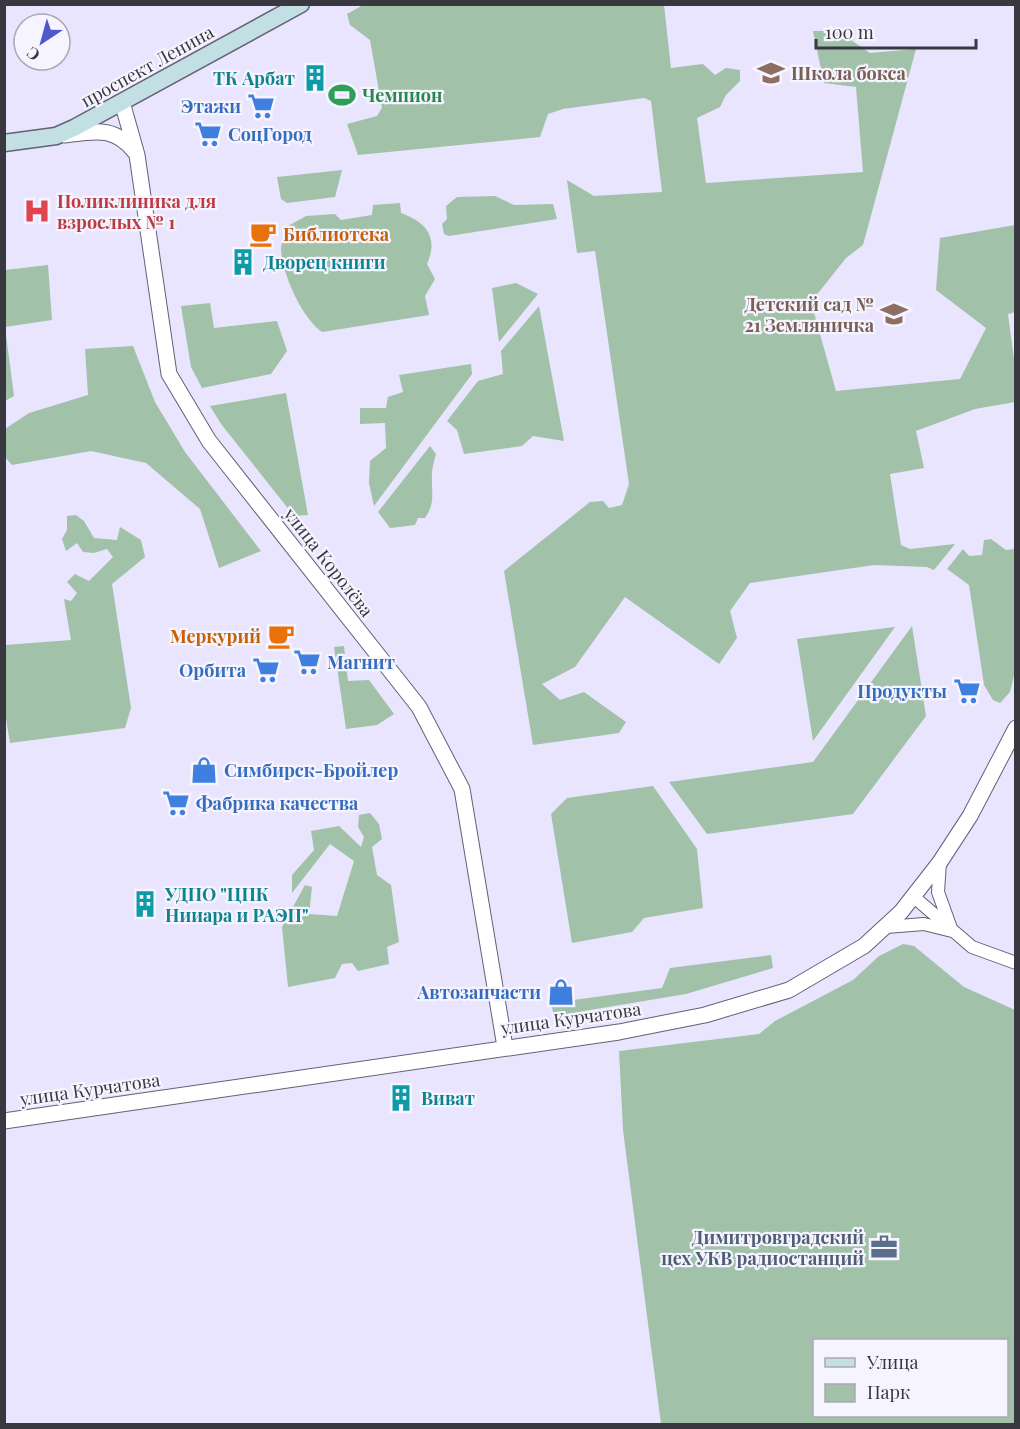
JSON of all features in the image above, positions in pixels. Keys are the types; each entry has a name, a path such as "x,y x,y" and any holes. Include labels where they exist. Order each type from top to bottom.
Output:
{"main road":[{"name":"проспект Ленина","path":"4,143 56,136 301,4"}],"street":[{"name":"улица Королёва","path":"122,102 137,155 169,374 209,441 419,707 462,789 505,1047"},
{"path":"56,136 108,132 124,139 137,155"},
{"name":"улица Курчатова","path":"4,1121 619,1032 705,1015 789,990 850,955 886,927 914,897 970,816 1016,728"},
{"path":"940,862 938,892 952,931"},
{"path":"914,897 952,931 985,954 1016,963"},
{"path":"886,927 913,923 952,931"}],"green space":[{"path":"363,5 664,5 671,68 703,64 715,75 726,68 740,70 740,81 726,95 720,107 697,118 706,183 863,172 856,87 824,83 813,31 838,31 870,53 916,49 863,245 846,258 811,302 836,391 960,379 986,328 936,290 940,238 1015,225 1015,312 1008,314 1015,367 1015,402 975,409 916,431 924,468 890,474 901,545 910,549 955,544 934,570 927,567 874,565 750,583 730,611 737,638 719,664 625,597 575,667 542,684 560,700 584,692 626,722 619,733 533,745 504,571 590,502 603,501 609,508 622,505 629,484 595,251 577,253 567,180 594,196 662,192 651,101 644,98 563,109 548,114 540,137 358,155 347,124 377,116 382,108 370,40 350,25 347,14"},
{"path":"342,170 335,197 287,203 281,199 277,177"},
{"path":"495,196 514,205 553,204 557,219 449,236 444,234 442,224 447,219 446,206 457,197"},
{"path":"400,203 401,213 423,226 431,238 432,246 427,264 435,279 425,296 429,315 322,332 307,317 294,295 285,271 281,249 288,226 306,216 335,214 341,220 372,215 373,205"},
{"path":"48,265 52,320 5,327 5,270"},
{"path":"516,283 538,294 499,342 492,288"},
{"path":"210,303 214,328 277,321 287,351 271,374 202,388 191,367 181,306"},
{"path":"539,306 564,441 533,436 522,446 464,454 457,430 447,421 478,381 503,374 501,351"},
{"path":"5,327 14,396 5,401"},
{"path":"133,346 155,402 185,452 261,551 219,568 200,509 146,463 91,451 12,465 5,457 5,429 29,413 88,395 85,349"},
{"path":"471,364 472,374 374,506 369,483 370,461 386,448 385,423 360,424 360,408 386,408 388,397 403,392 399,375"},
{"path":"286,393 308,515 294,516 221,424 210,406"},
{"path":"430,446 436,454 432,472 432,502 428,512 425,518 418,518 415,525 390,528 378,512"},
{"path":"76,515 84,521 94,538 117,540 120,527 141,540 145,557 112,584 131,708 125,728 10,743 5,713 5,645 71,640 64,599 71,601 77,593 67,582 75,574 89,581 113,557 107,549 94,553 83,552 77,543 66,551 62,539 67,530 67,516"},
{"path":"991,539 1006,550 1015,549 1015,671 1010,692 1000,703 993,700 984,685 969,585 947,569 963,549 969,556 982,555 984,540"},
{"path":"912,626 926,716 853,814 707,834 669,782 813,762"},
{"path":"895,627 813,741 797,639"},
{"path":"344,646 348,681 369,680 394,714 377,725 346,729 334,647"},
{"path":"653,786 697,849 703,908 644,918 632,932 572,943 551,814 567,798"},
{"path":"370,813 379,824 382,839 372,847 377,875 391,885 399,942 387,947 389,964 358,971 352,963 342,964 335,978 288,987 282,927 305,885 312,887 309,914 337,916 354,861 330,844 292,893 292,875 314,850 311,831 339,826 361,847 364,837 358,827 359,815"},
{"path":"903,944 914,946 964,987 1015,1010 1015,1424 661,1424 623,1130 619,1051 759,1034 775,1021 853,980 879,956"},
{"path":"771,955 773,968 686,994 554,1016 551,1003 662,988 670,968"}],"place":[{"name":"Школа бокса","path":"771,73"},
{"name":"ТК Арбат","path":"315,78"},
{"name":"Чемпион","path":"342,95"},
{"name":"Этажи","path":"261,106"},
{"name":"СоцГород","path":"208,134"},
{"name":"Поликлиника для взрослых № 1","path":"37,211"},
{"name":"Библиотека","path":"263,234"},
{"name":"Дворец книги","path":"243,262"},
{"name":"Детский сад № 21 Земляничка","path":"894,314"},
{"name":"Меркурий","path":"281,636"},
{"name":"Магнит","path":"307,662"},
{"name":"Орбита","path":"266,670"},
{"name":"Продукты","path":"967,691"},
{"name":"Симбирск-Бройлер","path":"204,770"},
{"name":"Фабрика качества","path":"176,803"},
{"name":"УДПО \"ЦПК Нииара и РАЭП\"","path":"145,904"},
{"name":"Автозапчасти","path":"561,992"},
{"name":"Виват","path":"401,1098"},
{"name":"Димитровградский цех УКВ радиостанций","path":"884,1247"}]}
